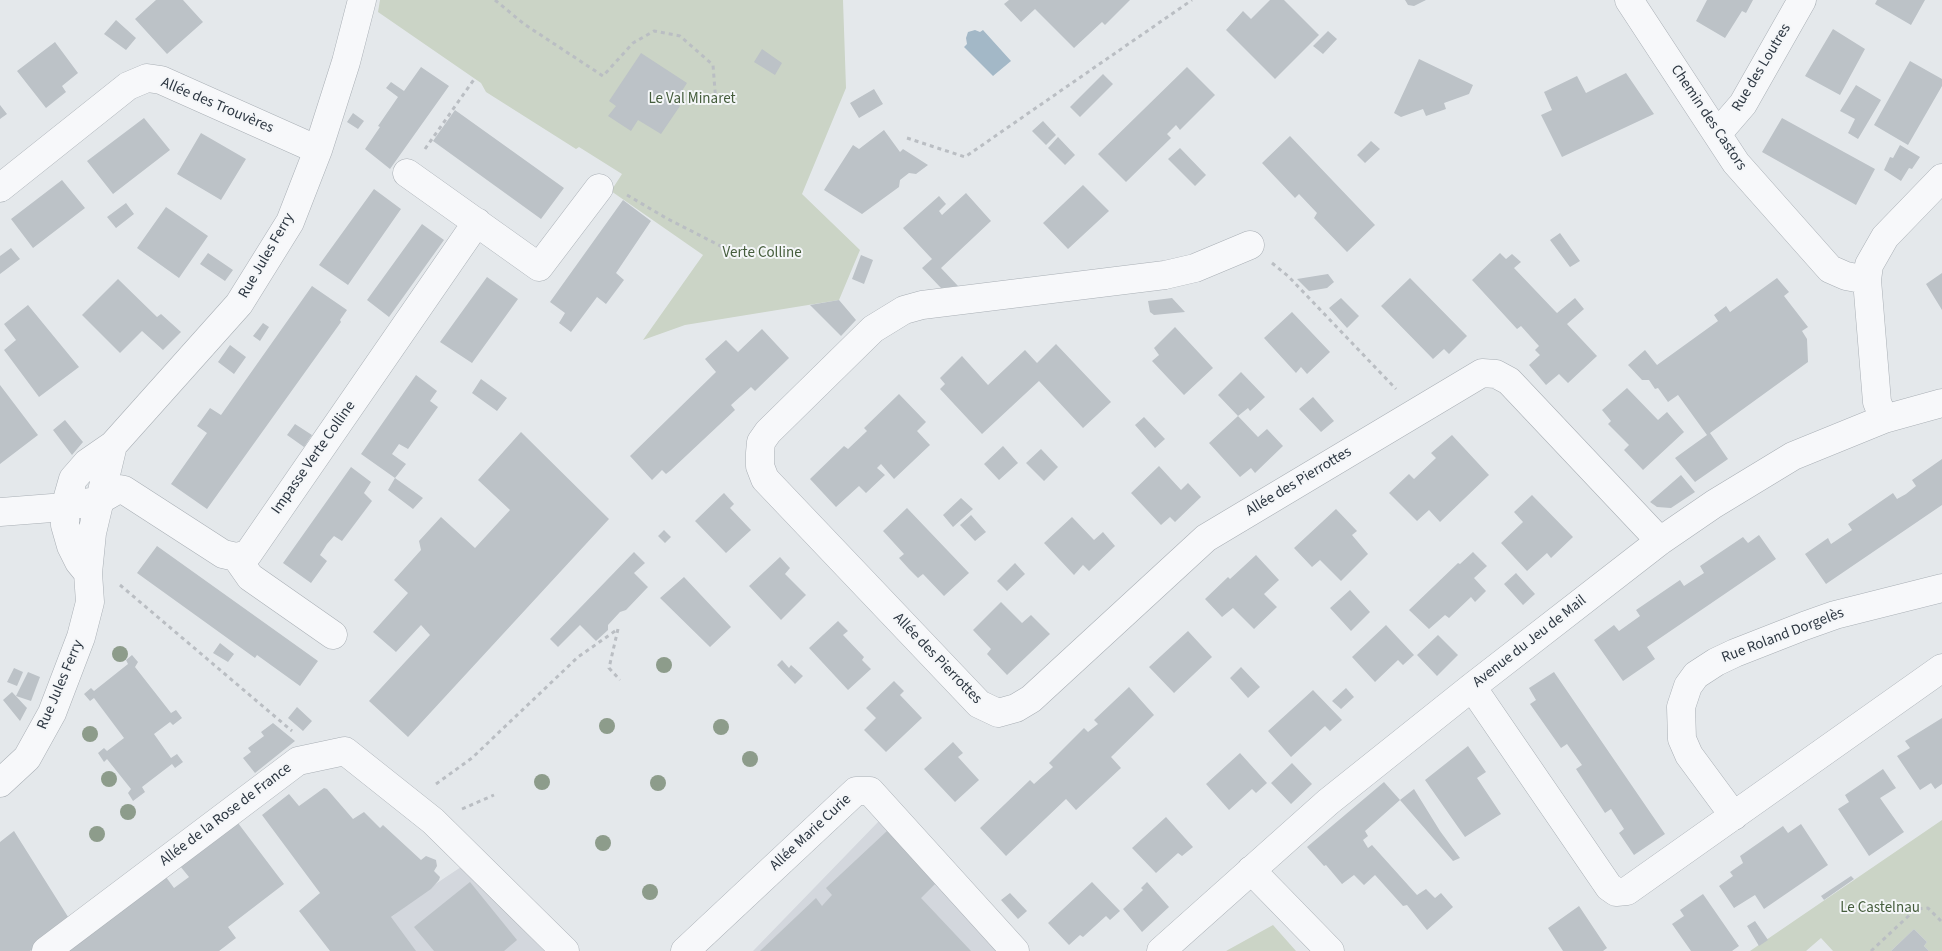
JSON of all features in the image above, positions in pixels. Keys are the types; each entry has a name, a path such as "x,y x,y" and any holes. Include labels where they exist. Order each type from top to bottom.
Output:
{"street":[{"name":"Rue Jules Ferry","path":"89,576 71,546 65,525 65,508 70,486 78,471 98,454 113,445 239,304 290,222 318,150 346,62 362,0"},
{"name":"Chemin des Castors","path":"1629,0 1736,163 1830,269 1846,276 1867,280"},
{"name":"Rue des Loutres","path":"1718,133 1743,104 1802,0"},
{"name":"Allée des Trouvères","path":"0,188 128,86 147,78 161,80 318,150"},
{"path":"407,174 539,267 599,188"},
{"path":"1884,419 1877,402 1867,280 1869,265 1885,237 1942,178"},
{"name":"Impasse Verte Colline","path":"236,557 248,554 477,222"},
{"name":"Allée des Pierrottes","path":"1250,245 1195,268 1165,274 922,305 904,310 873,329 768,432 761,442 760,453 760,466 765,479 979,704 998,713 1016,708 1032,699 1206,538 1482,373 1496,374 1509,381 1660,541"},
{"name":"Avenue du Jeu de Mail","path":"1161,951 1328,802 1660,541 1714,504 1793,456 1884,419 1942,403"},
{"name":"Rue Jules Ferry","path":"0,783 27,758 52,713 87,618 90,602 89,576 92,533 113,445"},
{"path":"0,512 65,508 100,500 118,489 124,490 223,554 236,557 250,577 333,635"},
{"name":"Rue Roland Dorgelès","path":"1734,816 1689,755 1682,739 1681,707 1688,686 1696,675 1735,653 1835,615 1942,588"},
{"path":"1472,687 1603,878 1616,892 1627,891 1942,668"},
{"name":"Allée de la Rose de France","path":"46,951 298,761 345,752 433,821 565,951"},
{"name":"Allée Marie Curie","path":"685,951 856,791 870,791 1015,951"},
{"path":"1251,870 1330,951"}],"path":[{"path":"495,0 524,24 603,76 633,43 654,32 680,36 713,65 716,103"},
{"path":"907,138 965,158 1192,0"},
{"path":"424,150 475,78"},
{"path":"599,188 614,187 666,218 742,258"},
{"path":"1288,276 1417,411"},
{"path":"89,576 113,579 284,724"},
{"path":"432,787 472,758 578,657 618,629 609,668 620,680"},
{"path":"1871,951 1916,910 1928,908 1942,922"}],"shaded area":[{"path":"879,821 998,951 753,951"},
{"path":"461,867 544,951 347,951 428,889"}],"green space":[{"name":"Le Val Minaret","path":"380,0 843,0 846,88 802,194 860,250 839,300 685,325 643,340 703,255 611,191 622,174 579,147 576,149 486,92 481,83 378,12"},
{"name":"Le Castelnau","path":"1942,820 1942,951 1929,951 1924,946 1927,942 1914,929 1891,951 1833,951 1821,938 1806,951 1750,951"},
{"path":"1273,925 1296,951 1226,951"}],"water":[{"path":"975,30 980,32 983,30 1011,61 993,76 964,47 967,44 968,32"}],"building":[{"path":"156,0 183,0 203,22 167,54 135,19"},
{"path":"1009,0 1130,0 1105,25 1102,22 1074,48 1035,9 1021,22 1004,4"},
{"path":"1270,0 1284,0 1319,35 1275,79 1226,30 1243,11 1251,19"},
{"path":"1405,0 1426,0 1414,6 1408,5"},
{"path":"1707,0 1753,0 1746,13 1742,11 1725,38 1696,21"},
{"path":"1877,0 1925,0 1911,25 1875,4"},
{"path":"116,20 136,38 126,50 104,34"},
{"path":"1833,29 1865,49 1840,95 1805,76"},
{"path":"1328,31 1337,39 1323,54 1313,46"},
{"path":"55,42 78,73 62,86 66,92 46,108 17,71"},
{"path":"762,49 782,63 775,75 754,62"},
{"path":"641,53 687,83 675,102 680,106 661,134 638,120 631,131 608,116 616,106 609,101"},
{"path":"1419,59 1473,85 1469,94 1444,103 1446,109 1426,116 1423,109 1401,117 1394,113"},
{"path":"1910,61 1942,79 1942,86 1908,145 1874,125"},
{"path":"421,67 449,86 390,169 365,149 398,97 386,88 391,82 404,91"},
{"path":"1187,67 1215,95 1180,130 1176,125 1167,134 1171,138 1126,182 1098,154"},
{"path":"1626,73 1654,114 1562,157 1541,115 1552,110 1544,92 1577,76 1586,93"},
{"path":"1103,74 1113,84 1080,117 1070,107"},
{"path":"1856,85 1881,100 1858,139 1848,133 1855,119 1840,111"},
{"path":"874,89 883,104 859,118 850,103"},
{"path":"0,105 7,114 0,119"},
{"path":"455,110 564,188 541,219 433,141"},
{"path":"353,113 364,121 358,129 347,122"},
{"path":"144,118 170,150 113,194 87,161"},
{"path":"1782,118 1875,169 1856,205 1762,152"},
{"path":"1043,121 1056,135 1046,145 1032,131"},
{"path":"884,130 900,152 903,149 928,165 916,174 909,173 900,180 899,187 862,214 824,190 853,145 859,149"},
{"path":"201,133 246,159 221,200 177,174"},
{"path":"1290,136 1375,225 1347,252 1314,218 1317,213 1299,194 1295,198 1262,163"},
{"path":"1058,137 1075,155 1065,165 1048,148"},
{"path":"1371,141 1380,149 1365,163 1357,155"},
{"path":"1900,145 1920,157 1912,169 1909,168 1901,181 1884,170 1890,157 1893,158"},
{"path":"1180,148 1206,175 1195,186 1168,159"},
{"path":"62,180 85,208 33,248 11,219"},
{"path":"1083,185 1109,211 1068,249 1043,223"},
{"path":"374,189 401,209 348,285 319,265"},
{"path":"966,193 991,221 941,268 958,286 941,288 922,268 932,259 903,228 939,196 946,204 939,211 942,215"},
{"path":"623,200 651,221 616,273 624,280 606,304 597,297 571,332 559,323 565,313 550,302"},
{"path":"126,203 134,214 116,228 107,217"},
{"path":"166,207 208,236 179,278 137,248"},
{"path":"422,224 444,240 389,317 367,300"},
{"path":"1560,233 1580,261 1570,267 1550,240"},
{"path":"11,248 20,259 0,274 0,256"},
{"path":"208,253 233,270 225,281 200,264"},
{"path":"1500,253 1506,259 1512,254 1521,262 1514,268 1557,313 1575,298 1584,309 1567,324 1597,356 1568,383 1559,374 1546,385 1529,365 1540,355 1535,350 1539,346 1521,326 1517,329 1472,280"},
{"path":"861,255 873,260 864,284 852,279"},
{"path":"1942,273 1942,310 1926,284"},
{"path":"1328,274 1334,282 1327,288 1309,291 1297,279"},
{"path":"487,277 518,299 472,363 440,342"},
{"path":"1410,278 1467,336 1449,354 1444,349 1433,359 1381,306"},
{"path":"1777,278 1789,292 1784,296 1808,327 1802,331 1807,339 1808,362 1710,433 1728,459 1695,482 1675,458 1707,435 1678,395 1668,402 1658,388 1655,389 1649,380 1642,380 1628,365 1645,350 1657,365 1718,321 1714,315 1726,306 1730,312"},
{"path":"118,279 157,317 161,314 181,332 163,350 142,331 120,353 82,315"},
{"path":"312,286 347,310 340,320 341,322 207,509 171,484 207,433 197,426 210,408 221,415"},
{"path":"1172,298 1185,312 1154,315 1150,312 1148,301"},
{"path":"1341,298 1359,316 1347,328 1329,308"},
{"path":"839,300 856,320 841,336 810,305"},
{"path":"28,305 79,367 39,397 4,350 16,340 4,324"},
{"path":"1292,312 1330,352 1307,374 1301,367 1296,373 1264,338"},
{"path":"263,323 269,327 260,341 253,336"},
{"path":"1175,327 1213,368 1184,395 1152,361 1159,355 1154,348"},
{"path":"762,329 789,358 755,391 751,387 731,405 735,410 671,470 666,474 662,470 652,480 630,456 716,372 705,359 726,340 738,352"},
{"path":"1056,344 1111,402 1083,428 1039,381 982,434 940,389 945,384 940,378 962,356 988,385 1025,350 1037,363"},
{"path":"230,345 246,357 234,374 218,362"},
{"path":"1241,372 1265,397 1250,411 1248,408 1238,416 1218,395"},
{"path":"416,375 437,391 430,401 438,407 408,449 399,444 392,454 406,464 395,478 361,454"},
{"path":"481,379 507,398 497,411 472,393"},
{"path":"0,385 38,435 0,464"},
{"path":"1627,388 1658,420 1667,412 1684,432 1643,470 1624,450 1629,445 1608,424 1611,421 1602,410"},
{"path":"899,394 926,422 917,431 930,445 894,479 881,464 877,468 885,475 866,493 859,486 836,507 810,479 844,446 848,449 867,431 864,428"},
{"path":"1313,397 1334,421 1321,432 1299,409"},
{"path":"1238,416 1258,437 1267,429 1283,446 1255,473 1251,468 1240,477 1209,443"},
{"path":"1144,417 1165,439 1155,448 1135,425"},
{"path":"65,420 83,442 72,455 53,430"},
{"path":"295,424 312,435 304,447 287,435"},
{"path":"521,432 609,519 408,737 369,701 430,635 421,625 396,652 373,632 408,593 394,580 421,550 419,541 441,517 475,548 510,510 478,480"},
{"path":"1452,435 1489,475 1440,522 1429,510 1417,521 1389,493 1409,474 1414,479 1436,458 1431,453"},
{"path":"1003,446 1018,463 999,480 984,464"},
{"path":"1041,449 1058,467 1044,481 1026,463"},
{"path":"1942,459 1942,505 1826,584 1805,554 1828,538 1831,544 1852,530 1848,524 1893,493 1897,499 1906,494 1916,486 1912,480"},
{"path":"1159,466 1181,490 1188,483 1201,497 1175,522 1170,517 1161,525 1131,493"},
{"path":"351,467 371,482 364,493 372,501 342,541 334,536 327,544 320,555 327,561 311,583 283,563"},
{"path":"1681,475 1695,492 1671,508 1657,507 1650,502"},
{"path":"395,478 423,498 413,509 388,490"},
{"path":"724,493 734,504 730,508 751,530 726,553 695,521"},
{"path":"1532,495 1573,537 1551,558 1547,553 1527,571 1501,543 1523,522 1514,512"},
{"path":"961,498 973,509 953,527 943,515"},
{"path":"907,508 969,573 944,596 923,574 918,578 909,569 899,558 904,554 883,531"},
{"path":"1336,509 1357,531 1352,535 1368,554 1341,581 1320,560 1312,567 1294,548"},
{"path":"971,515 986,532 975,541 960,525"},
{"path":"1072,517 1094,540 1103,532 1115,546 1089,571 1083,565 1074,575 1044,543"},
{"path":"664,530 671,537 665,543 658,536"},
{"path":"1759,535 1776,559 1647,647 1655,659 1623,681 1594,640 1614,625 1619,631 1640,616 1636,610 1680,580 1684,586 1704,573 1700,566 1743,537 1748,543"},
{"path":"157,546 318,661 300,686 257,655 255,658 137,573"},
{"path":"634,552 645,563 634,573 648,587 626,610 620,612 608,625 608,630 596,641 580,625 558,647 550,639"},
{"path":"1473,552 1487,566 1474,578 1486,591 1475,602 1471,597 1449,618 1445,615 1429,629 1409,610 1458,563 1460,564"},
{"path":"1256,555 1279,580 1264,594 1277,607 1254,629 1233,608 1222,617 1205,599 1228,577 1230,579"},
{"path":"780,557 790,568 785,574 806,595 781,620 749,586"},
{"path":"1015,563 1025,574 1007,591 997,581"},
{"path":"1516,573 1535,594 1523,605 1504,584"},
{"path":"684,577 731,627 710,647 660,598"},
{"path":"1350,590 1370,612 1351,631 1330,608"},
{"path":"1001,602 1022,623 1031,615 1050,634 1007,675 987,654 991,649 973,630"},
{"path":"838,621 848,631 843,635 864,657 862,660 871,669 848,690 809,648"},
{"path":"1386,625 1414,655 1403,665 1398,660 1375,682 1352,657"},
{"path":"1188,631 1212,657 1174,693 1149,667"},
{"path":"1438,635 1458,655 1437,676 1417,655"},
{"path":"220,643 234,654 228,662 213,653"},
{"path":"132,655 138,662 135,667 171,713 176,710 182,718 173,725 170,722 154,734 171,758 177,754 183,762 175,768 172,764 142,787 145,792 133,801 128,793 131,789 107,759 104,762 98,753 104,748 107,751 124,738 94,698 90,701 84,694 91,688 94,691 128,664 126,660"},
{"path":"782,660 789,668 791,665 803,676 795,684 777,665"},
{"path":"1241,667 1260,687 1248,698 1230,678"},
{"path":"14,668 23,672 17,686 7,682"},
{"path":"28,672 40,677 31,701 16,696"},
{"path":"1554,672 1665,834 1634,855 1619,833 1624,829 1611,809 1605,813 1576,769 1582,765 1567,744 1561,748 1530,704 1536,700 1529,688"},
{"path":"894,681 904,691 900,695 922,718 886,752 864,730 876,718 866,708"},
{"path":"1129,687 1154,715 1111,757 1121,768 1076,810 1066,799 1006,856 980,828 1030,780 1034,784 1053,767 1049,763 1084,728 1088,732 1098,724 1094,720"},
{"path":"1346,688 1354,697 1341,709 1332,701"},
{"path":"1313,690 1342,720 1330,731 1325,726 1291,757 1268,731"},
{"path":"12,692 27,708 20,721 3,700"},
{"path":"297,707 312,721 303,731 288,718"},
{"path":"1942,718 1942,784 1935,789 1931,783 1920,790 1897,756 1910,748 1905,741"},
{"path":"273,723 295,741 255,773 243,758 251,752 248,748 264,736 261,732"},
{"path":"953,742 963,753 958,757 979,780 955,802 924,769"},
{"path":"1468,746 1486,772 1477,778 1501,814 1465,837 1425,780"},
{"path":"1240,753 1267,783 1256,793 1252,789 1229,810 1206,784"},
{"path":"1292,763 1312,784 1291,804 1271,783"},
{"path":"1883,769 1896,788 1880,798 1904,832 1869,856 1838,809 1849,802 1845,795"},
{"path":"1384,782 1400,800 1365,831 1368,836 1363,840 1368,848 1372,845 1417,895 1426,889 1435,898 1441,893 1453,907 1427,930 1407,905 1403,906 1375,875 1364,885 1354,875 1342,884 1307,847"},
{"path":"324,788 327,789 353,819 364,812 380,828 383,825 421,860 426,856 436,860 437,866 434,871 440,877 439,880 431,889 391,917 416,951 330,951 299,911 320,893 262,815 289,794 299,806"},
{"path":"1414,789 1440,831 1460,858 1453,861 1400,800"},
{"path":"1166,817 1193,847 1182,856 1178,853 1156,873 1132,848"},
{"path":"238,823 284,884 228,927 236,938 219,951 68,951 166,877 174,888 189,877 180,866"},
{"path":"1801,824 1828,865 1764,909 1755,895 1734,908 1719,886 1733,876 1730,872 1743,863 1740,856 1783,826 1788,833"},
{"path":"14,831 70,920 30,951 0,951 0,842"},
{"path":"887,831 936,883 921,898 971,951 760,951 816,898 822,906 832,895 826,888"},
{"path":"1851,876 1854,879 1824,900 1821,896"},
{"path":"470,882 517,940 504,951 434,951 414,927"},
{"path":"1092,882 1120,911 1110,920 1106,916 1083,937 1080,935 1069,945 1048,923"},
{"path":"1147,882 1169,907 1142,932 1123,909 1143,890 1141,888"},
{"path":"1010,893 1027,911 1018,919 1001,900"},
{"path":"1703,894 1739,946 1732,951 1691,951 1672,924 1684,916 1680,910"},
{"path":"1579,906 1607,948 1603,951 1563,951 1548,928"},
{"path":"1755,921 1768,940 1759,946 1747,926"},
{"path":"1914,929 1927,942 1924,946 1929,951 1891,951"}],"park label":[{"name":"Verte Colline","path":"762,254"}]}
